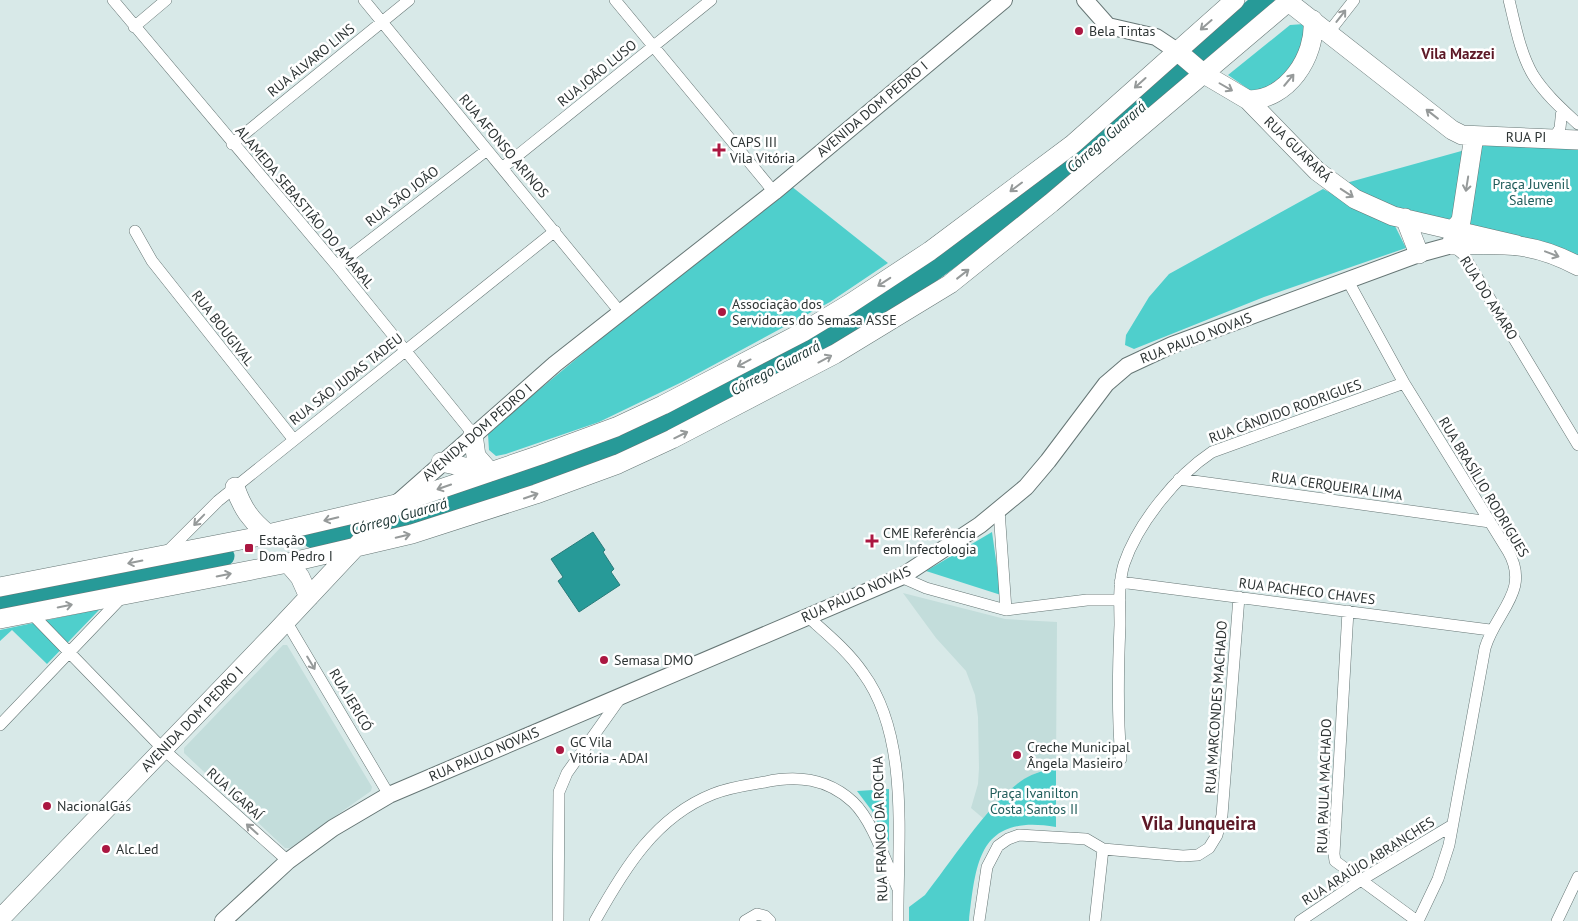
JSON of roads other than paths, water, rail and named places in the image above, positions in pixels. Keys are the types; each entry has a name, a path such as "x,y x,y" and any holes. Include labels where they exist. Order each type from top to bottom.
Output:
{"main road":[{"path":"0,619 288,563 362,540 412,534 484,512 618,464 719,416 835,354 916,306 965,273 1190,62 1236,0"},
{"path":"0,588 162,557 392,508 616,427 664,405 803,332 851,303 963,228 1073,144 1190,62 1288,0 1452,130 1462,135 1474,136 1461,221 1453,237"},
{"path":"1248,100 1267,98 1278,93 1308,58 1314,34 1313,20"},
{"name":"RUA GUARARÁ","path":"1190,62 1248,100 1317,171 1335,186 1366,205 1453,237 1539,249 1578,266"},
{"name":"RUA PI","path":"1474,136 1554,137 1578,140"},
{"path":"1405,218 1419,254"},
{"path":"473,434 476,456 490,472"},
{"path":"441,462 490,472"},
{"path":"235,487 244,511 255,524 268,534"},
{"name":"AVENIDA DOM PEDRO I","path":"0,918 309,597 392,508"},
{"path":"288,563 300,577 309,597"}],"street":[{"name":"ALAMEDA SEBASTIÃO DO AMARAL","path":"113,0 232,144 337,266 473,434"},
{"path":"134,26 166,0"},
{"name":"RUA AFONSO ARINOS","path":"364,0 620,312"},
{"name":"RUA ÁLVARO LINS","path":"232,144 408,0"},
{"path":"615,0 774,192"},
{"name":"RUA JOÃO LUSO","path":"502,168 711,0"},
{"name":"AVENIDA DOM PEDRO I","path":"392,508 473,434 620,312 774,192 1004,0"},
{"path":"1085,0 1108,26 1156,37 1190,62"},
{"path":"1329,32 1354,0"},
{"path":"1509,0 1525,56 1532,73 1562,109 1578,124"},
{"path":"1554,137 1560,128 1562,109"},
{"name":"RUA SÃO JOÃO","path":"337,266 487,150"},
{"name":"RUA BOUGIVAL","path":"134,231 152,261 294,440"},
{"name":"RUA SÃO JUDAS TADEU","path":"162,557 218,501 406,352 554,231"},
{"name":"RUA PAULO NOVAIS","path":"223,921 288,861 333,828 389,795 901,577 999,510 1026,487 1048,462 1106,384 1128,366 1172,345 1419,254 1453,237"},
{"name":"RUA DO AMARO","path":"1453,237 1578,445"},
{"name":"RUA BRASÍLIO RODRIGUES","path":"1348,281 1404,383 1515,564 1517,574 1515,588 1490,630 1482,660 1449,845 1438,879 1418,921"},
{"name":"RUA CÂNDIDO RODRIGUES","path":"1121,759 1118,682 1120,582 1124,565 1136,538 1179,480 1192,465 1212,452 1404,383"},
{"name":"RUA CERQUEIRA LIMA","path":"1179,480 1490,522"},
{"path":"999,510 1006,610"},
{"path":"901,577 926,588 1006,610 1087,600 1120,600"},
{"name":"RUA PACHECO CHAVES","path":"1120,582 1490,630"},
{"path":"0,725 126,594"},
{"name":"RUA MARCONDES MACHADO","path":"979,921 987,867 998,846 1008,839 1019,835 1086,839 1103,848 1183,856 1198,855 1209,848 1215,841 1222,815 1239,597"},
{"name":"RUA PAULA MACHADO","path":"1348,611 1335,861 1418,921"},
{"name":"RUA IGARAÍ","path":"31,613 70,651 163,749 288,861"},
{"name":"RUA FRANCO DA ROCHA","path":"807,616 847,652 865,674 892,735 897,797 898,921"},
{"name":"RUA JERICÓ","path":"286,621 389,795"},
{"path":"558,921 559,792 568,772 623,695"},
{"path":"595,921 618,879 641,846 680,811 720,792 785,778 805,778 820,782 840,791 854,804 866,821 898,889"},
{"name":"RUA ARAÚJO ABRANCHES","path":"1300,921 1361,880 1451,826"},
{"path":"1095,921 1103,848"},
{"path":"1557,921 1578,877"},
{"path":"744,921 757,914 765,916 770,921"}],"waterway":[{"name":"Córrego Guarará","path":"313,538 383,523 563,465 689,414 824,341 912,286 1048,186 1264,0"},
{"name":"Córrego Guarará","path":"0,601 224,556"}],"place":[{"name":"Bela Tintas","path":"1079,31"},
{"name":"CAPS III Vila Vitória","path":"719,150"},
{"name":"Associação dos Servidores do Semasa ASSE","path":"722,312"},
{"name":"CME Referência em Infectologia","path":"872,541"},
{"name":"Estação Dom Pedro I","path":"249,548"},
{"name":"Semasa DMO","path":"604,660"},
{"name":"GC Vila Vitória - ADAI","path":"560,750"},
{"name":"Creche Municipal Ângela Masieiro","path":"1017,755"},
{"name":"NacionalGás","path":"47,806"},
{"name":"Alc.Led","path":"106,849"}],"district":[{"name":"Vila Mazzei","path":"1458,53"},
{"name":"Vila Junqueira","path":"1199,823"}],"park label":[{"name":"Praça Juvenil Saleme","path":"1531,192"},
{"name":"Praça Ivanilton Costa Santos II","path":"1034,802"}]}
